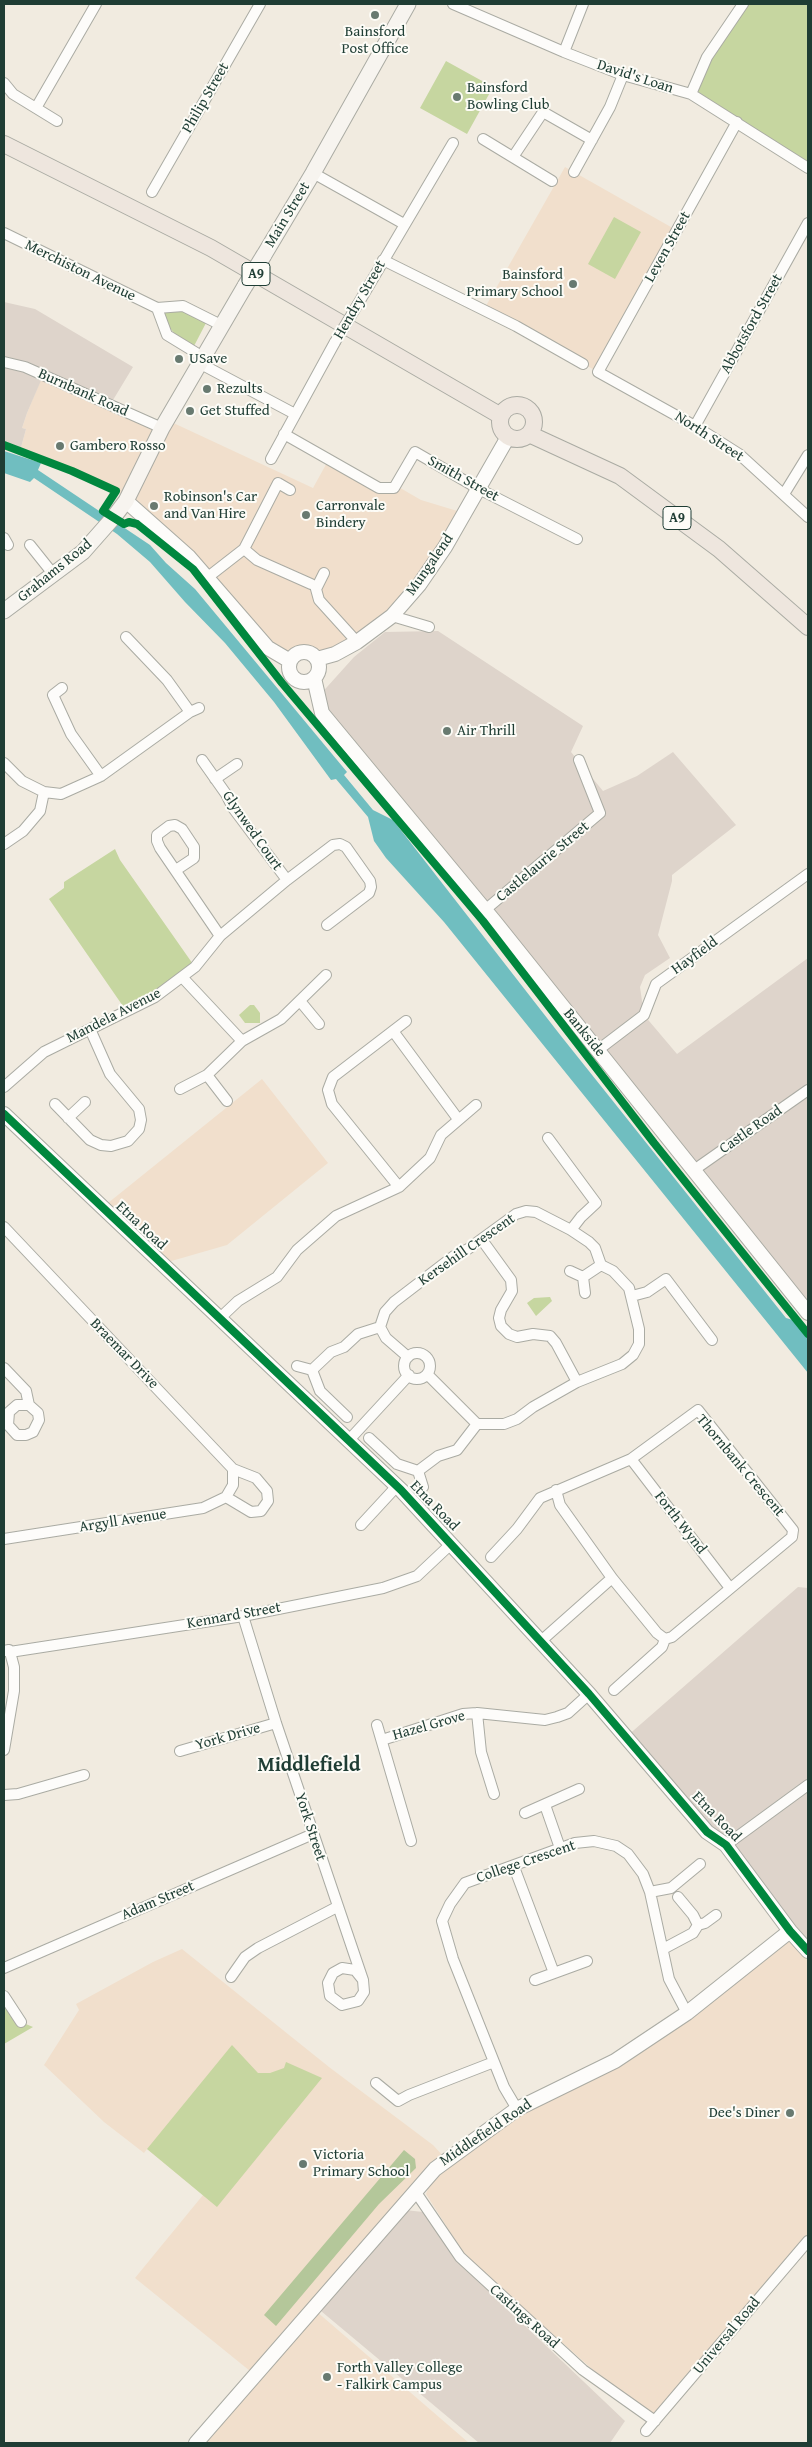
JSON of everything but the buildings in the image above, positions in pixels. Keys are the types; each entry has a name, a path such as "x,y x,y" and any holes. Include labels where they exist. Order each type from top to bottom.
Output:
{"main road":[{"name":"Main Street","path":"109,524 126,501 162,428 221,325 313,173 408,4"},
{"name":"A9","path":"4,144 211,248 501,416"},
{"path":"515,405 526,408 533,418 534,424 529,434 519,439 508,437 501,428 501,416 509,407 515,405"},
{"name":"A9","path":"529,434 620,476 719,549 808,627"},
{"name":"Grahams Road","path":"4,611 83,552 109,524"}],"street":[{"path":"36,108 96,4"},
{"name":"Philip Street","path":"152,192 260,4"},
{"name":"David's Loan","path":"453,4 564,52 623,75 691,94 808,168"},
{"path":"564,52 583,4"},
{"path":"691,94 707,57 743,4"},
{"path":"574,172 610,107 623,75"},
{"path":"4,83 13,94 57,121"},
{"path":"512,157 543,112 592,140"},
{"name":"Leven Street","path":"598,372 738,122"},
{"path":"483,139 552,181"},
{"name":"Hendry Street","path":"271,460 335,342 453,143"},
{"path":"313,173 404,224"},
{"name":"Abbotsford Street","path":"695,426 808,223"},
{"name":"Merchiston Avenue","path":"4,233 157,308"},
{"path":"383,260 516,326 583,364"},
{"path":"221,325 183,306 157,308 167,335 201,360 296,414"},
{"name":"Burnbank Road","path":"4,362 25,368 162,428"},
{"name":"North Street","path":"598,372 695,426 739,454 808,517"},
{"name":"Smith Street","path":"284,434 379,488 394,488 415,452 479,489 577,539"},
{"name":"Mungalend","path":"317,659 335,654 357,642 392,616 419,585 440,554 508,437"},
{"path":"784,494 808,455"},
{"path":"208,577 244,549 278,484 290,490"},
{"path":"126,501 189,557 268,648 290,661"},
{"path":"30,545 54,575"},
{"path":"244,549 257,560 311,584"},
{"path":"324,573 316,589 318,600 357,642"},
{"path":"392,616 429,627"},
{"path":"4,763 22,781 44,792 61,794 101,776 162,731 195,710 126,637"},
{"path":"302,652 312,654 317,659 319,669 314,678 304,681 297,679 290,672 290,661 302,652"},
{"name":"Bankside","path":"314,678 322,713 486,910 808,1313"},
{"path":"62,688 53,695 71,734 101,776"},
{"name":"Glynwed Court","path":"202,760 233,808 287,880 334,845 340,844 346,847 370,881 371,887 369,893 327,925"},
{"name":"Castlelaurie Street","path":"486,910 600,813 579,760"},
{"path":"215,779 237,764"},
{"path":"4,844 23,831 40,811 44,792"},
{"path":"176,870 220,936"},
{"name":"Hayfield","path":"598,1050 644,1015 656,984 808,874"},
{"name":"Mandela Avenue","path":"4,1087 44,1052 155,997 195,967 220,936 287,880"},
{"path":"180,1089 206,1075 242,1041 281,1019 326,975"},
{"path":"182,977 242,1041"},
{"path":"300,1000 319,1024"},
{"path":"399,1188 332,1104 328,1090 333,1077 406,1021"},
{"path":"55,1104 90,1140 101,1145 111,1146 128,1142 139,1129 139,1109 110,1074 90,1029"},
{"path":"393,1031 458,1120"},
{"path":"206,1075 227,1101"},
{"name":"Castle Road","path":"694,1170 808,1090"},
{"path":"68,1118 85,1102"},
{"path":"219,1319 238,1301 277,1277 297,1250 336,1216 399,1188 430,1158 441,1135 476,1105"},
{"name":"Etna Road","path":"4,1114 397,1486 589,1694 707,1832 726,1845 790,1931 808,1951"},
{"path":"548,1138 596,1203 580,1217 571,1230"},
{"name":"Kersehill Crescent","path":"380,1327 385,1312 394,1302 454,1256 482,1240 516,1214 526,1211 536,1212 571,1230 595,1248 601,1265 626,1283 632,1296 639,1329 639,1344 633,1355 622,1364 577,1382 533,1407 517,1419 504,1424 476,1424"},
{"name":"Braemar Drive","path":"4,1228 233,1469"},
{"path":"482,1240 511,1280 512,1290 501,1310 499,1318 501,1326 509,1334 517,1337 534,1334 550,1336 556,1343 577,1382"},
{"path":"583,1277 601,1265"},
{"path":"570,1271 583,1277"},
{"path":"583,1277 585,1293"},
{"path":"632,1296 647,1292 666,1279 712,1340"},
{"path":"312,1370 331,1352 344,1347 358,1334 380,1327 386,1338 408,1357"},
{"path":"416,1353 425,1356 430,1366 427,1374 417,1378 408,1375 404,1366 408,1357 416,1353"},
{"path":"297,1366 312,1370"},
{"path":"4,1368 26,1391 29,1405"},
{"path":"312,1370 320,1391 347,1417"},
{"path":"418,1471 438,1456 457,1450 476,1424 427,1374"},
{"path":"349,1440 408,1375"},
{"name":"Thornbank Crescent","path":"631,1459 698,1410 793,1530 792,1537 730,1588"},
{"path":"370,1438 396,1464 418,1471"},
{"path":"491,1557 517,1529 540,1498 631,1459"},
{"name":"Forth Wynd","path":"631,1459 730,1588"},
{"path":"233,1469 256,1478 267,1491 268,1501 260,1511 251,1512 226,1497 233,1485 233,1469"},
{"path":"418,1471 423,1487"},
{"path":"361,1526 397,1486"},
{"path":"556,1490 560,1505 612,1578 657,1633 665,1639"},
{"name":"Argyll Avenue","path":"4,1540 203,1508 226,1497"},
{"name":"Kennard Street","path":"7,1648 243,1616 401,1583 417,1576 451,1544"},
{"path":"541,1641 612,1578"},
{"path":"665,1639 672,1637 730,1588"},
{"name":"York Street","path":"243,1616 276,1723 337,1906 364,1980"},
{"path":"614,1690 662,1647 665,1639"},
{"path":"4,1750 14,1691 14,1667 7,1648"},
{"name":"Hazel Grove","path":"382,1740 463,1714 477,1713 545,1720 568,1712 589,1694"},
{"path":"477,1713 481,1752 494,1794"},
{"name":"York Drive","path":"180,1751 276,1723"},
{"name":"Hazel Grove","path":"377,1725 411,1841"},
{"path":"4,1795 18,1794 84,1775"},
{"path":"726,1845 808,1785"},
{"path":"525,1813 579,1789"},
{"path":"545,1805 560,1848"},
{"name":"Adam Street","path":"4,1968 313,1834"},
{"name":"College Crescent","path":"517,2109 504,2087 453,1960 442,1921 450,1904 465,1883 514,1867 560,1848 589,1841 616,1846 638,1864 650,1892 669,1979 688,2013"},
{"path":"650,1892 671,1888 700,1864"},
{"path":"514,1867 554,1973"},
{"path":"678,1897 692,1914 698,1925"},
{"path":"231,1976 245,1957 258,1948 337,1906"},
{"path":"662,1949 679,1942 693,1933 698,1925 716,1915"},
{"name":"Middlefield Road","path":"196,2443 415,2191 451,2155 517,2109 615,2061 688,2013 790,1931"},
{"path":"535,1980 587,1960"},
{"path":"4,1996 21,2022"},
{"path":"376,2083 398,2101 494,2062"},
{"name":"Castings Road","path":"415,2191 460,2257 583,2370 654,2422"},
{"name":"Universal Road","path":"646,2431 808,2240"}],"shaded area":[{"name":"Bainsford Primary School","path":"565,167 678,231 598,372 516,326 483,311"},
{"path":"4,302 35,309 133,367 110,405 43,376 22,428 26,429 20,451 4,445"},
{"path":"43,375 162,428 167,420 313,488 329,459 379,488 395,485 421,500 464,513 392,616 317,659 290,661 126,501 116,487 20,451 26,429 22,428"},
{"path":"438,631 583,726 571,752 603,791 637,776 673,752 736,825 672,875 658,935 670,958 645,975 640,987 644,1015 677,1054 808,958 808,1313 322,713 318,697 354,657 385,632"},
{"path":"262,1079 328,1163 227,1245 161,1264 108,1203"},
{"path":"798,1587 808,1588 808,1951 626,1737"},
{"path":"790,1931 808,1951 808,2240 655,2421 647,2418 466,2257 426,2194 435,2171 255,2375 135,2278 203,2195 147,2149 144,2153 104,2122 44,2065 79,2010 76,2004 153,1962 182,1949 329,2067 433,2145 446,2159 615,2061"},
{"path":"405,2210 423,2212 457,2261 625,2421 610,2443 479,2443 315,2306"},
{"name":"Forth Valley College - Falkirk Campus","path":"316,2311 469,2443 205,2443"}],"green space":[{"path":"743,4 808,4 808,168 691,94"},
{"name":"Bainsford Bowling Club","path":"446,61 493,87 467,134 420,108"},
{"path":"614,217 641,232 615,279 588,264"},
{"path":"166,312 184,312 206,323 194,346 175,334 168,326 164,314"},
{"path":"115,849 120,860 195,967 127,1012 49,899 64,888 64,882"},
{"path":"250,1005 254,1005 260,1013 260,1023 245,1023 239,1015"},
{"path":"550,1297 552,1301 536,1316 527,1303 534,1298"},
{"path":"4,1996 21,2022 33,2027 4,2044"},
{"path":"232,2045 258,2073 270,2073 284,2068 286,2062 322,2078 217,2207 147,2149"},
{"path":"404,2150 415,2159 416,2168 379,2204 276,2326 264,2315"}],"water":[{"path":"4,451 41,463 38,470 150,545 166,563 195,589 347,772 344,775 373,810 393,820 561,1036 786,1318 793,1320 808,1339 808,1373 444,922 386,858 374,841 368,817 336,779 331,780 274,702 225,643 150,562 117,534 34,478 30,482 4,473"}],"cycle path":[{"path":"4,445 72,471 116,491 103,511 124,524 129,522 137,524 193,569 282,683 483,921 654,1143 808,1334"},
{"path":"4,1114 401,1490 589,1694 707,1832 726,1845 790,1931 808,1951"}],"place":[{"name":"Bainsford Post Office","path":"375,15"},
{"name":"Bainsford Bowling Club","path":"457,97"},
{"name":"Bainsford Primary School","path":"573,284"},
{"name":"USave","path":"179,359"},
{"name":"Rezults","path":"207,389"},
{"name":"Get Stuffed","path":"190,411"},
{"name":"Gambero Rosso","path":"60,446"},
{"name":"Robinson's Car and Van Hire","path":"154,506"},
{"name":"Carronvale Bindery","path":"306,515"},
{"name":"Air Thrill","path":"447,731"},
{"name":"Dee's Diner","path":"790,2113"},
{"name":"Victoria Primary School","path":"303,2164"},
{"name":"Forth Valley College - Falkirk Campus","path":"327,2377"}],"district":[{"name":"Middlefield","path":"309,1766"}]}
